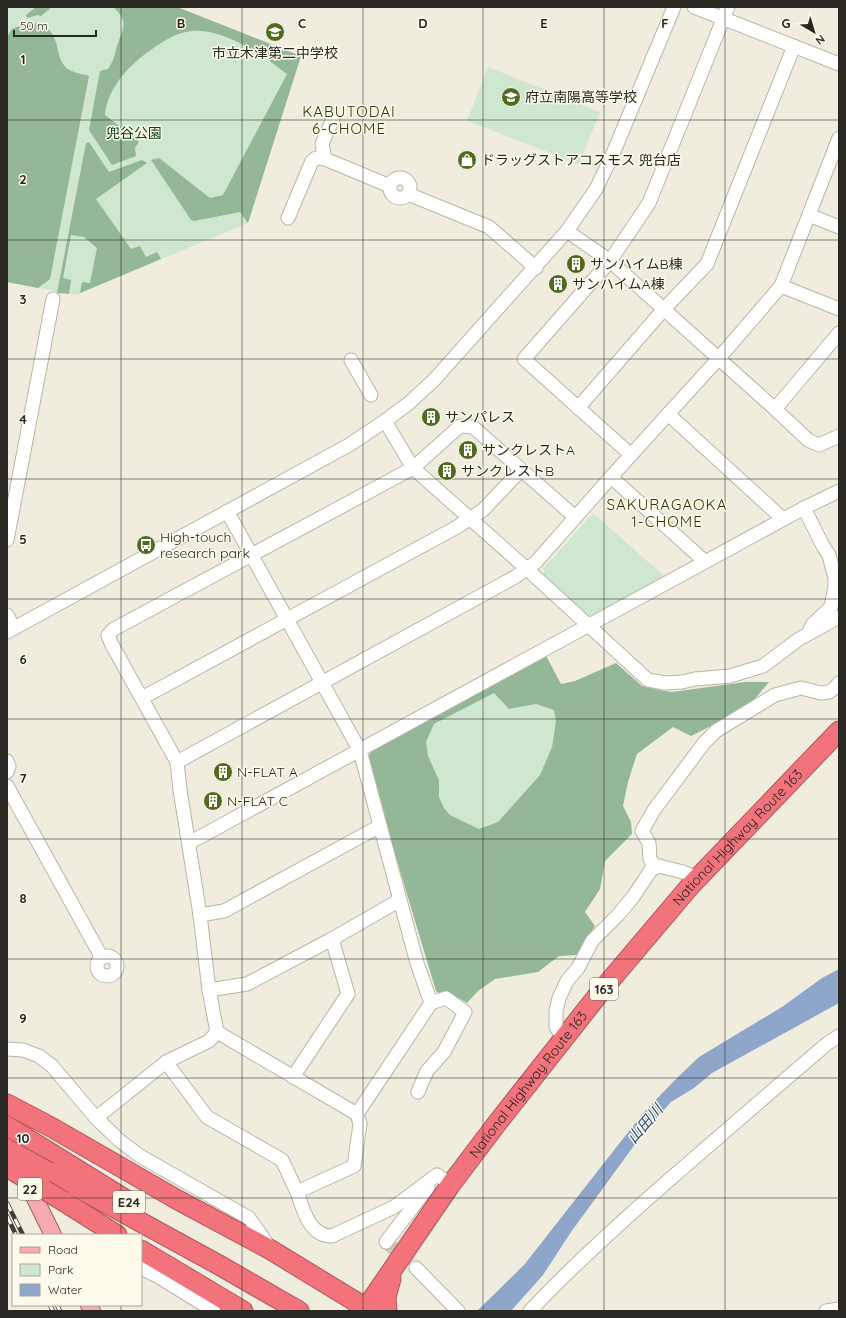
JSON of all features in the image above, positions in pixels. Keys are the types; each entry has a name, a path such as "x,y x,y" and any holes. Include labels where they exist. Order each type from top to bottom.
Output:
{"highway":[{"name":"National Highway Route 163","path":"368,1310 444,1180 498,1122 602,990 698,878 839,731"},
{"path":"12,1106 176,1199 271,1250 368,1310"},
{"name":"E24","path":"7,1126 128,1201 219,1265"},
{"name":"E24","path":"7,1149 219,1265 299,1311"},
{"path":"7,1167 115,1234"},
{"path":"142,1251 243,1311"},
{"path":"333,1287 363,1290 377,1284 392,1271"},
{"path":"386,1311 386,1297 392,1271"},
{"path":"333,1287 342,1299 346,1311"}],"main road":[{"name":"22","path":"7,1143 52,1234"}],"street":[{"path":"7,615 11,630 349,445 409,403 434,380 536,268 567,231 596,189 609,162 674,7"},
{"path":"694,7 726,13 794,46 839,64"},
{"path":"631,455 524,359 610,261 649,202 726,13"},
{"path":"578,408 664,309 707,264 794,46"},
{"path":"325,159 322,144 334,119"},
{"path":"177,762 515,577 536,562 719,358 781,286 808,215 838,143"},
{"path":"288,218 312,161 316,158 325,159 390,186 392,181 397,179 401,178 406,180 410,189 408,194 489,227 536,268"},
{"path":"808,215 839,227"},
{"path":"567,231 610,261 808,440 819,445 839,436"},
{"path":"781,286 839,309"},
{"path":"7,540 53,298"},
{"path":"775,409 839,333"},
{"path":"351,360 371,394"},
{"path":"668,414 783,519"},
{"path":"385,421 413,468 527,569 648,680 665,683 682,682 695,679 730,676 763,666 799,638 839,617"},
{"path":"297,1192 354,1166 360,1124 357,1114 217,1032 177,762 110,643 108,635 114,630 413,468 460,426 473,426 575,517"},
{"path":"142,698 457,527 483,510 521,470"},
{"path":"611,477 704,562"},
{"path":"188,843 360,751 783,519 839,491"},
{"path":"804,508 829,555 835,578 835,587 831,607 813,624 807,634"},
{"path":"227,511 360,751 417,963 431,1003"},
{"path":"655,867 650,859 649,843 642,831 654,810 704,743 716,731 775,695 801,688 821,693 829,692 839,683"},
{"path":"7,761 9,766 7,772"},
{"path":"7,786 102,958"},
{"path":"200,915 224,911 380,826"},
{"path":"564,1039 556,1027 556,1011 559,998 567,981 578,968 592,941 618,915 633,897 651,870 659,866 683,872 698,878"},
{"path":"210,990 247,984 332,939 400,900"},
{"path":"293,1077 348,994 332,939"},
{"path":"357,1114 431,1003 446,998 465,1012 444,1052 427,1071 418,1092"},
{"path":"96,1118 166,1062 209,1041 217,1032"},
{"path":"530,1311 577,1263 618,1225 735,1122 822,1048 839,1036"},
{"path":"7,1049 23,1050 40,1056 52,1066 96,1118 120,1141 140,1156 249,1218 271,1250"},
{"path":"166,1062 207,1117 282,1160 297,1192 307,1219 312,1226 326,1236 332,1236 394,1207 444,1180"},
{"path":"386,1242 444,1180"},
{"path":"142,1268 159,1277 214,1311"},
{"path":"416,1268 457,1310"},
{"path":"826,1311 839,1309"}],"green space":[{"name":"兜谷公園","path":"7,7 177,7 301,56 248,223 76,295 7,282"},
{"path":"36,7 52,7 41,16 38,15 27,18 26,15"},
{"path":"113,7 177,7 301,56 248,223 240,212 194,221 191,220 151,160 159,158 210,198 223,195 287,74 253,50 226,37 199,31 186,32 167,39 144,55 133,65 121,77 112,91 106,107 105,115 139,142 135,148 136,156 112,165 89,130 100,71 108,69 111,64 124,25 122,17"},
{"path":"39,23 52,33 63,64 70,70 89,76 50,279 38,288 7,282 7,37 12,29 22,25"},
{"path":"488,67 600,112 579,164 467,121"},
{"path":"89,142 109,172 142,160 147,163 96,199 131,249 140,246 146,257 157,252 161,259 80,293 82,282 90,283 97,248 84,237 71,235 63,278 71,280 69,294 57,293 86,143"},
{"path":"593,513 665,577 594,616 586,615 544,578 544,568"},
{"path":"545,654 561,684 575,681 616,663 642,686 672,692 745,682 769,682 754,700 739,712 691,736 673,727 637,754 628,782 623,806 631,822 632,834 605,861 600,889 585,912 595,926 576,955 559,956 538,972 495,979 478,991 467,1003 454,996 440,994 436,991 367,760 372,750","holes":["494,693 509,709 536,704 554,710 556,721 552,747 540,775 498,822 479,829 450,815 444,808 439,797 439,780 428,756 426,742 434,724"]},
{"path":"494,692 509,709 536,704 554,709 556,721 552,747 540,775 498,822 479,829 450,815 444,808 439,797 439,780 428,756 426,742 434,724"}],"water":[{"name":"山田川","path":"839,969 839,1003 712,1073 694,1088 671,1102 641,1136 571,1232 543,1275 511,1311 477,1311 524,1265 644,1112 699,1057 782,1007 822,978"}],"tunnel":[{"path":"386,1242 416,1268"}],"railway":[{"path":"7,1203 22,1234"},
{"path":"7,1216 16,1234"},
{"path":"50,1306 53,1311"},
{"path":"58,1306 60,1311"}],"place":[{"name":"市立木津第二中学校","path":"275,32"},
{"name":"府立南陽高等学校","path":"511,97"},
{"name":"ドラッグストアコスモス 兜台店","path":"467,160"},
{"name":"サンハイムB棟","path":"576,264"},
{"name":"サンハイムA棟","path":"558,284"},
{"name":"サンパレス","path":"431,417"},
{"name":"サンクレストA","path":"468,450"},
{"name":"サンクレストB","path":"447,471"},
{"name":"High-touch research park","path":"146,545"},
{"name":"N-FLAT A","path":"223,772"},
{"name":"N-FLAT C","path":"213,801"}],"district":[{"name":"KABUTODAI 6-CHOME","path":"349,120"},
{"name":"SAKURAGAOKA 1-CHOME","path":"667,514"}]}
